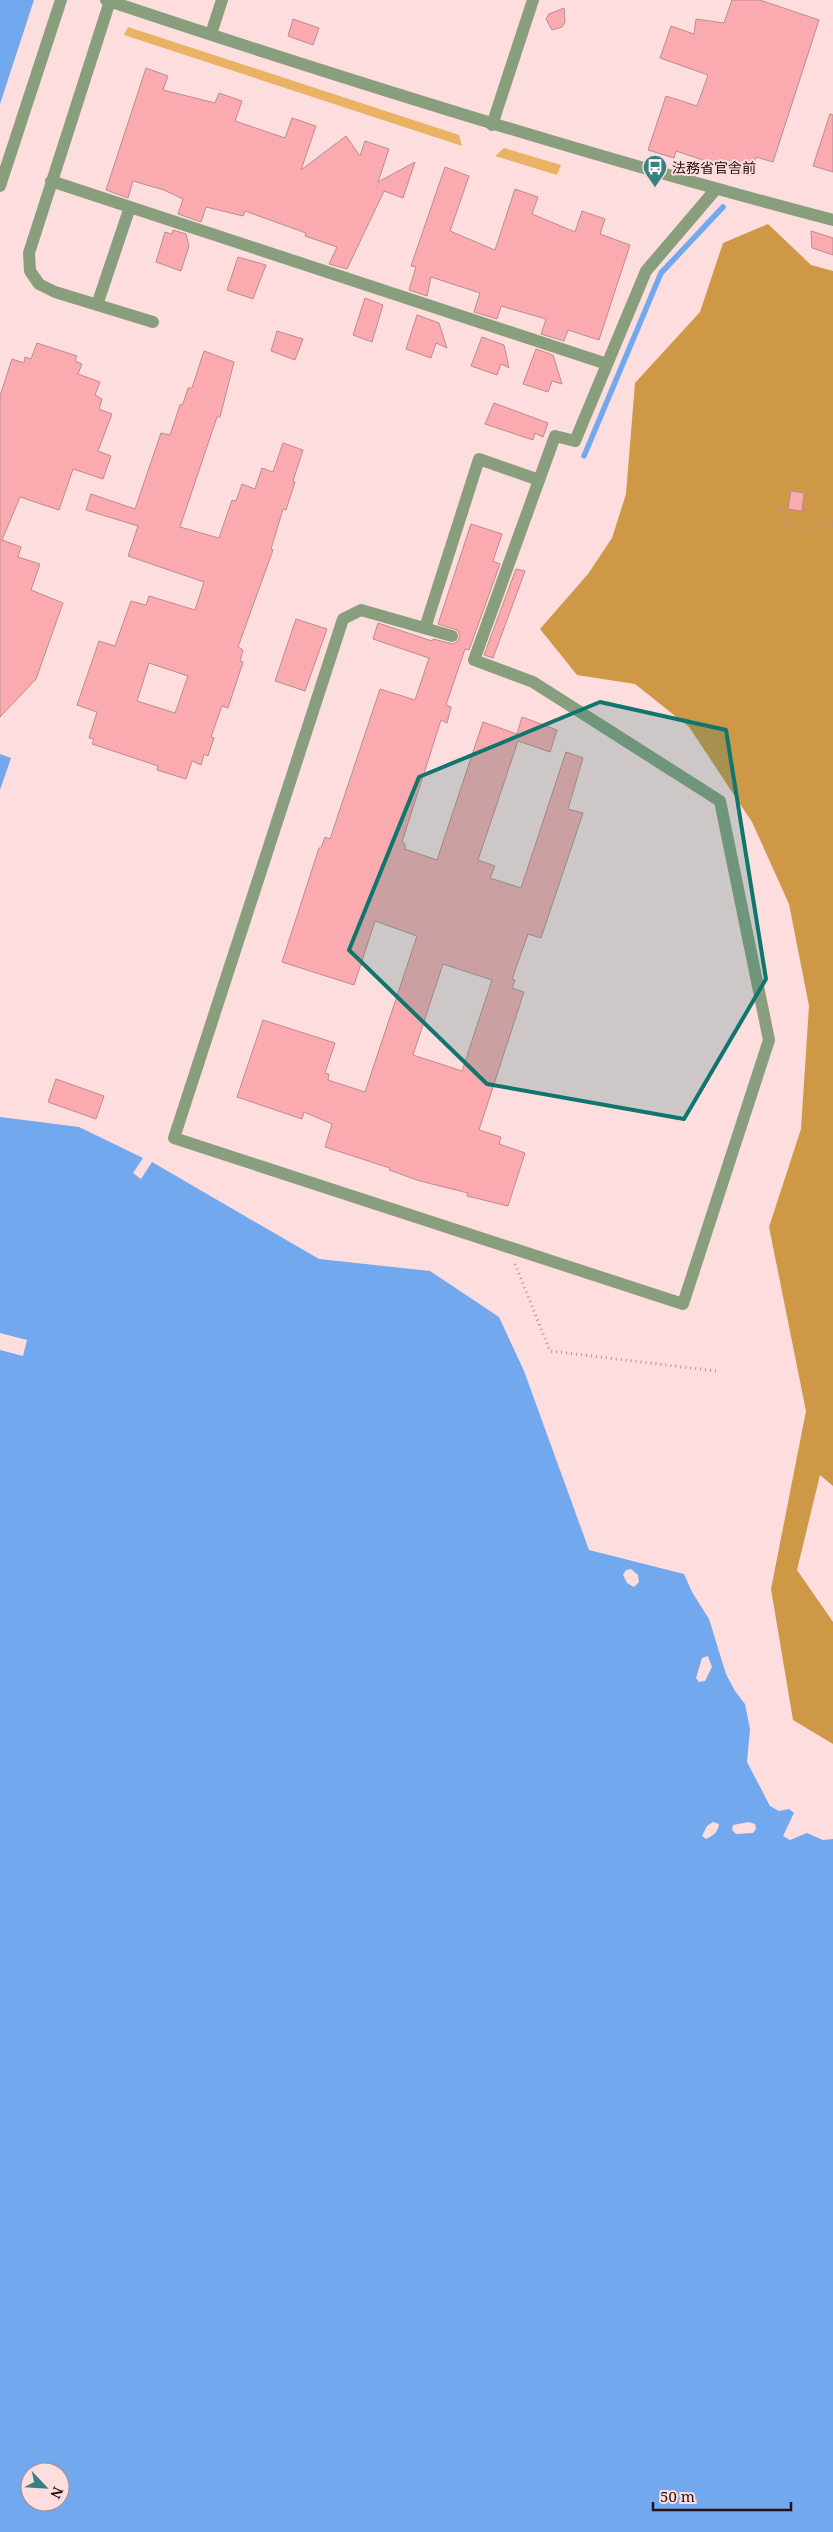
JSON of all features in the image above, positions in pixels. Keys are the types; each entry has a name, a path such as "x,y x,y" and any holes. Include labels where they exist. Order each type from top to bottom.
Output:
{"street":[{"path":"0,186 60,0"},
{"path":"212,34 222,0"},
{"path":"492,125 533,0"},
{"path":"154,322 55,292 39,284 30,271 28,253 108,1 492,125 716,189 833,220"},
{"path":"52,181 607,364"},
{"path":"452,636 360,610 343,619 174,1138 682,1304 769,1040 720,801 533,682 474,660 555,436 574,441 646,271 716,189"},
{"path":"97,305 130,207"},
{"path":"424,628 479,459 539,480"}],"path":[{"path":"781,505 785,527 807,528 833,524"},
{"path":"508,1247 550,1352 716,1371"}],"highlighted area":[{"path":"600,702 726,730 766,979 684,1119 487,1084 349,950 419,777"}],"shaded area":[{"path":"128,27 459,135 462,146 124,35"},
{"path":"504,148 561,165 557,175 495,156"},
{"path":"768,224 811,265 833,271 833,1486 820,1475 797,1570 833,1622 833,1744 793,1720 771,1589 806,1411 769,1227 801,1129 809,1006 789,904 752,822 689,727 635,684 577,675 540,629 588,574 612,538 626,494 635,383 700,312 723,243"}],"water":[{"path":"0,0 34,0 0,104"},
{"path":"0,754 11,758 0,790"},
{"path":"0,1117 79,1127 143,1158 133,1173 141,1179 152,1162 319,1259 430,1271 499,1317 524,1371 589,1550 684,1574 692,1592 709,1619 726,1674 745,1704 750,1729 747,1762 770,1806 779,1811 789,1809 794,1813 783,1836 790,1840 807,1833 823,1840 833,1839 833,2532 0,2532 0,1350 23,1356 27,1340 0,1333","holes":["631,1569 638,1575 639,1582 634,1587 627,1583 623,1575 626,1570","708,1656 712,1667 705,1681 699,1682 696,1678 702,1658","713,1822 719,1824 711,1837 706,1839 702,1836 707,1826","749,1822 755,1824 756,1829 753,1833 736,1834 732,1830 733,1825"]}],"building":[{"path":"732,0 760,0 819,20 773,162 756,157 750,176 676,151 674,158 648,150 666,96 697,106 708,75 660,58 671,26 694,34 696,19 724,23"},
{"path":"564,8 565,22 562,27 552,30 546,19 549,14"},
{"path":"293,19 319,28 313,45 288,36"},
{"path":"146,68 168,76 163,90 215,103 219,93 242,101 235,121 285,138 292,118 316,126 301,170 346,136 360,156 365,141 389,149 378,182 415,162 403,198 384,191 347,269 329,264 337,247 305,236 306,233 245,211 243,216 206,207 201,222 178,214 183,199 164,190 133,181 128,198 106,190"},
{"path":"830,114 833,115 833,172 813,166"},
{"path":"445,167 469,176 450,231 495,250 515,189 538,197 532,214 575,232 582,211 605,219 600,234 630,245 599,340 568,330 564,341 541,334 546,319 501,306 497,319 474,312 480,293 431,277 427,296 409,290 416,267 411,266"},
{"path":"173,230 186,234 189,246 181,271 156,262 165,232 172,234"},
{"path":"811,231 833,238 833,255 812,248"},
{"path":"238,257 266,265 253,299 227,290"},
{"path":"365,298 383,305 372,342 353,335"},
{"path":"417,315 439,323 447,348 436,343 431,358 406,349"},
{"path":"277,331 303,339 295,360 271,351"},
{"path":"482,337 504,345 509,368 501,364 497,375 471,366"},
{"path":"37,343 77,356 75,361 82,364 78,374 100,382 95,395 102,399 99,409 112,414 98,451 111,456 103,479 73,469 59,510 20,497 2,540 21,547 18,557 40,564 31,590 63,603 36,679 0,717 0,396 12,359 24,363 25,357 31,359"},
{"path":"536,349 553,355 562,384 552,381 548,392 523,384"},
{"path":"204,351 234,362 220,417 217,417 180,527 219,538 232,500 236,501 242,484 255,489 262,468 273,472 283,443 303,450 286,510 283,509 271,549 273,550 238,647 243,650 240,661 243,662 228,708 222,706 211,737 214,738 208,756 204,754 201,765 192,761 186,779 157,770 158,766 92,744 94,739 89,738 97,712 77,705 99,641 115,646 131,601 146,605 149,596 195,610 204,582 128,556 138,526 86,510 91,494 135,509 161,433 170,435 180,405 183,404 188,388 192,388","holes":["149,663 188,676 175,713 137,701"]},
{"path":"494,403 548,423 543,437 535,433 533,440 485,424"},
{"path":"791,491 804,493 802,511 788,509"},
{"path":"471,524 502,534 493,561 500,564 469,650 465,649 446,705 451,707 447,723 441,720 402,842 405,844 405,849 437,860 483,722 517,734 522,717 557,730 550,752 518,741 478,860 495,866 490,878 521,888 566,752 583,758 568,809 583,813 541,938 528,934 512,979 515,980 512,988 524,992 479,1130 501,1137 499,1144 525,1153 508,1206 467,1196 468,1193 420,1181 389,1170 390,1168 325,1147 332,1124 304,1112 302,1119 237,1097 263,1020 335,1043 325,1073 329,1074 328,1080 365,1092 417,936 375,921 354,985 282,962 319,848 321,848 325,837 330,839 380,689 415,700 429,658 373,639 378,623 432,641 433,639 453,644 458,641 460,635 457,630 438,624","holes":["443,964 492,980 462,1071 413,1055"]},
{"path":"516,569 525,571 493,658 484,655"},
{"path":"296,619 327,629 305,691 275,681"},
{"path":"56,1079 104,1096 96,1119 48,1102"}],"waterway":[{"path":"584,456 661,273 723,207"}],"place":[{"name":"法務省官舎前","path":"655,188"}]}
